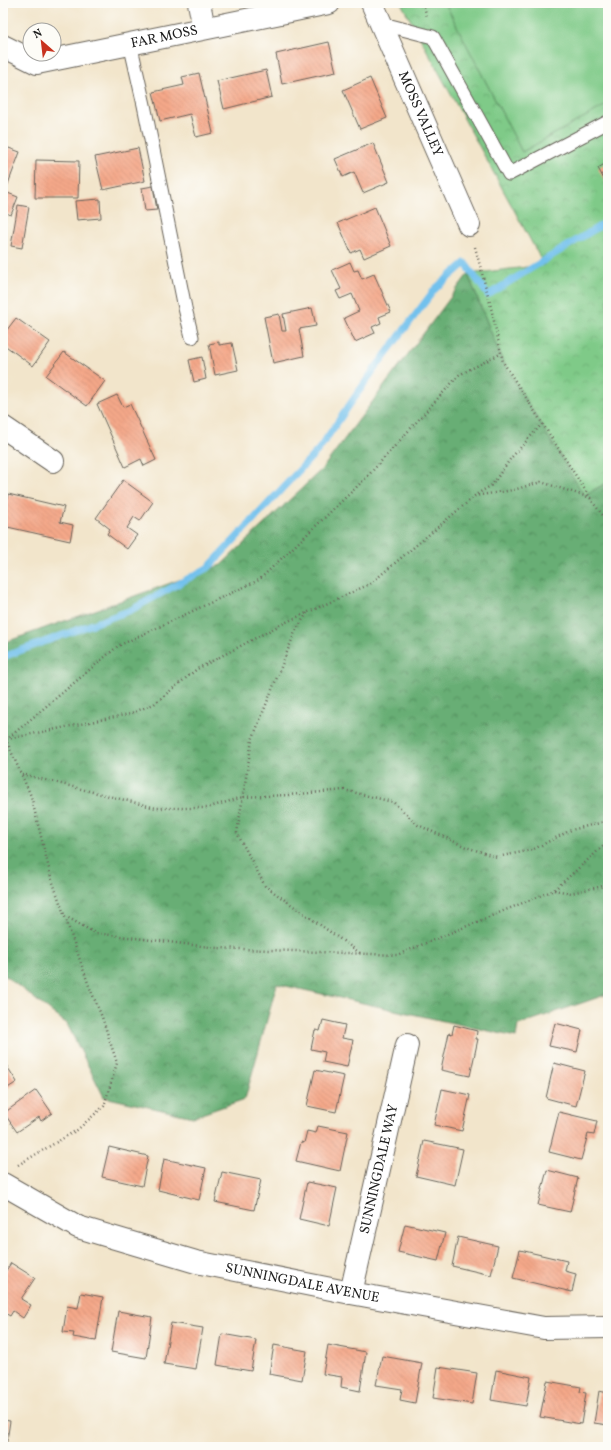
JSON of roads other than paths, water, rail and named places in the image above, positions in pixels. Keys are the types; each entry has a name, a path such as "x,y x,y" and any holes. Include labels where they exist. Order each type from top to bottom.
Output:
{"street":[{"path":"200,3 204,28"},
{"name":"FAR MOSS","path":"3,46 37,63 328,3"},
{"name":"MOSS VALLEY","path":"376,13 469,225"},
{"path":"3,427 53,461"},
{"name":"SUNNINGDALE WAY","path":"351,1292 407,1045"},
{"name":"SUNNINGDALE AVENUE","path":"7,1186 78,1227 196,1262 544,1328 608,1327"}],"lane":[{"path":"376,13 433,37 508,174 608,122"},
{"path":"130,43 192,337"}],"waterway":[{"path":"3,657 131,610 209,567 319,449 373,371 435,289 465,263 488,295 608,221"}]}
